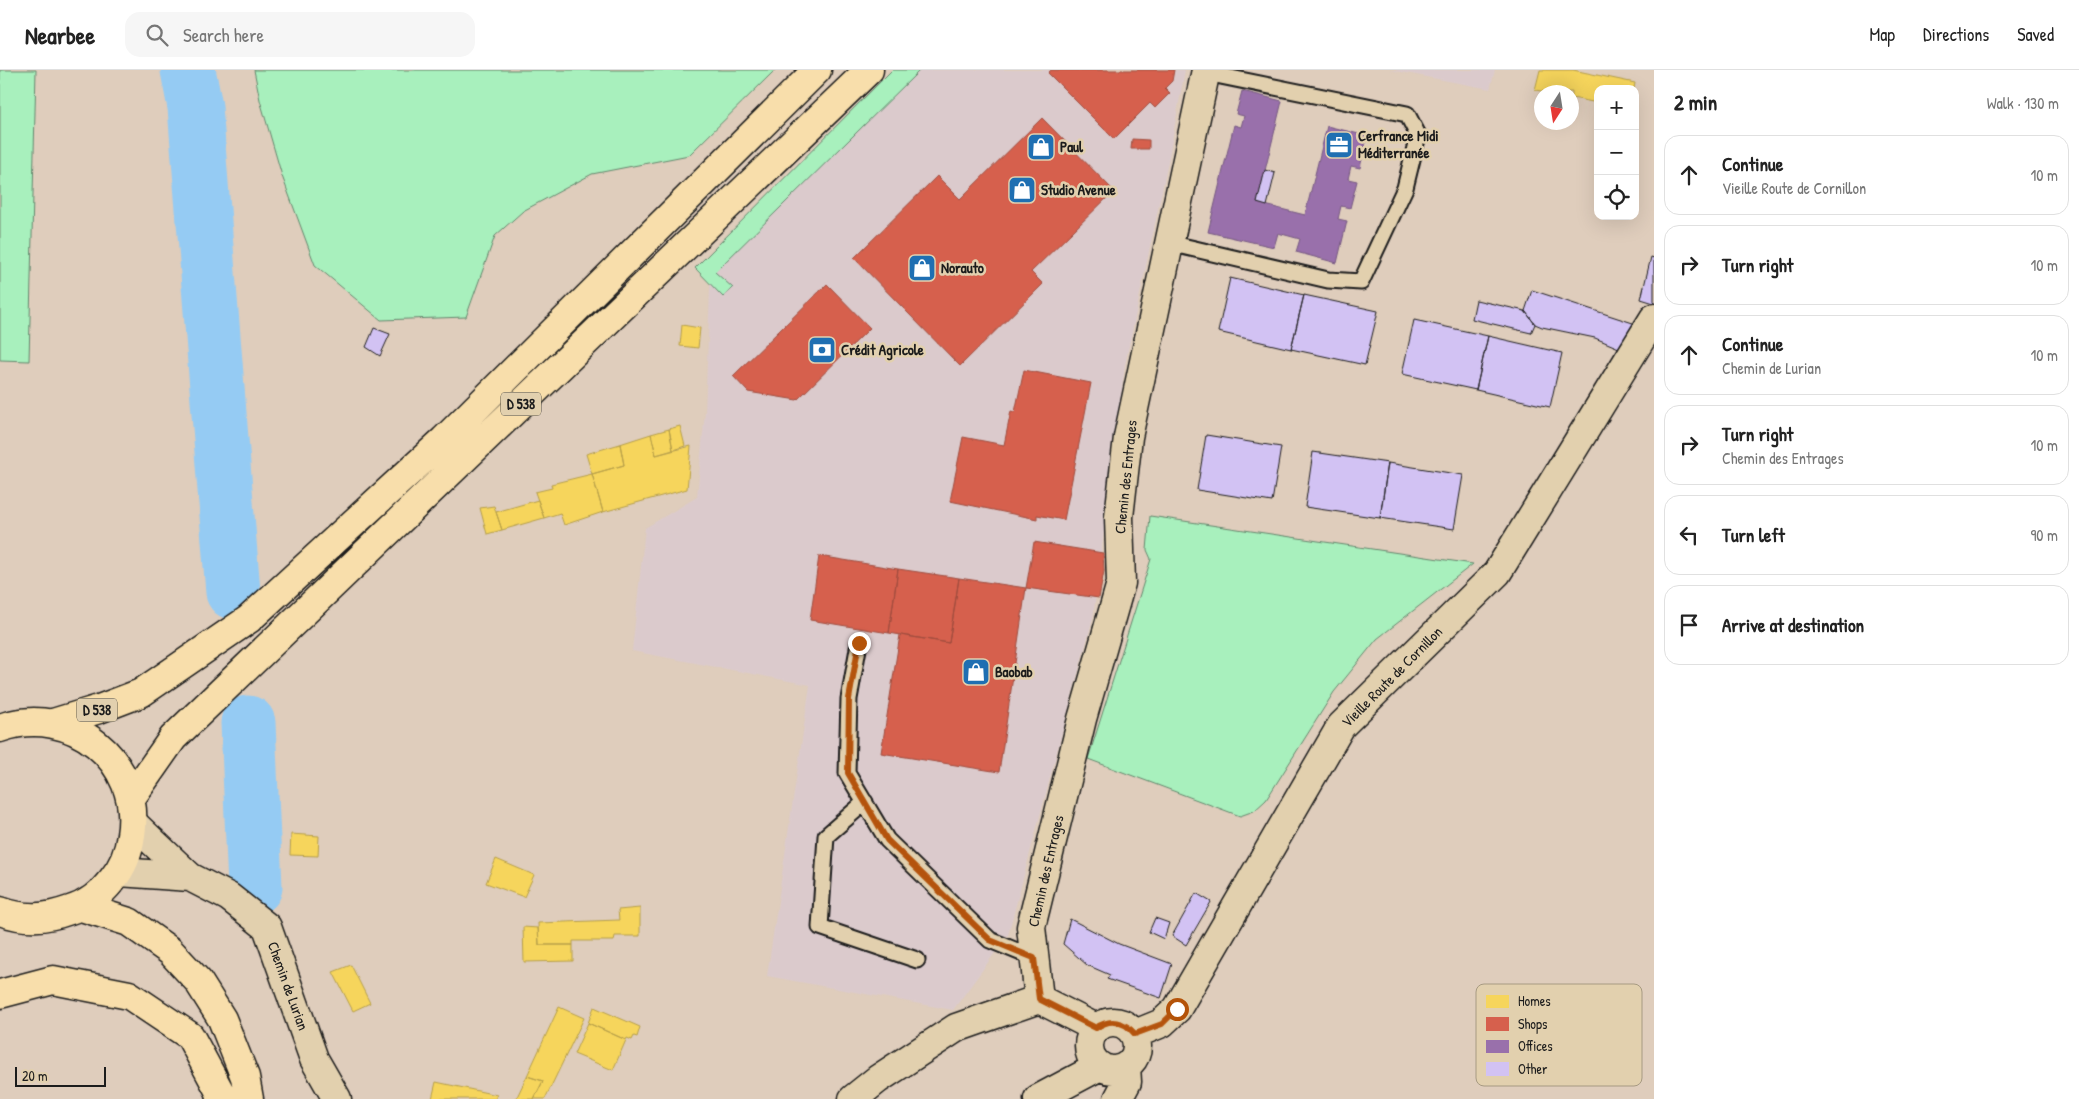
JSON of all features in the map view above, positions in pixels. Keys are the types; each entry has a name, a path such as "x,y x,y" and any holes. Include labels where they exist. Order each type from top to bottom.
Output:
{"main road":[{"name":"D 538","path":"53,723 99,709 141,693 249,619 444,440 817,70"},
{"name":"D 538","path":"132,810 173,738 868,70"},
{"path":"0,728 27,722 53,723 80,733 103,749 121,772 132,810 129,848 119,872 102,892 81,907 50,917 6,919"},
{"path":"81,907 129,922 170,950 198,981 222,1019 245,1076 249,1099"},
{"path":"0,994 52,980 129,995 190,1036 220,1092 221,1099"}],"street":[{"name":"Chemin des Entrages","path":"1039,999 1031,927 1082,718 1121,583 1119,517 1128,437 1206,71"},
{"name":"Vieille Route de Cornillon","path":"1135,1034 1162,1024 1177,1009 1341,726 1497,573 1654,318"},
{"name":"Chemin de Lurian","path":"132,810 190,877 229,897 267,927 314,1059 337,1099"},
{"name":"Chemin de Lurian","path":"119,872 190,877"},
{"path":"853,1099 878,1079 956,1028 1039,999 1096,1028"},
{"path":"1117,1022 1135,1034 1138,1048 1122,1082 1094,1061 1089,1048 1096,1028 1103,1024 1117,1022"},
{"path":"1038,1099 1122,1082"}],"lane":[{"path":"1169,243 1328,280 1361,282 1404,188 1418,135 1407,114 1206,71"},
{"path":"859,643 849,699 848,773 887,840 990,940 1034,958"},
{"path":"865,802 826,836 820,926 917,960"}],"shaded area":[{"path":"902,70 1185,70 1168,162 1125,365 1093,618 1008,935 953,1010 767,976 810,685 632,651 645,528 697,497 705,412 711,266"},
{"path":"1390,70 1495,70 1490,89"}],"green space":[{"path":"0,70 36,70 29,361 0,360"},
{"path":"254,70 775,70 689,155 592,174 523,211 495,236 466,317 381,320 315,265 282,176 260,100"},
{"path":"892,70 920,70 715,272 733,288 723,297 695,268"},
{"path":"1150,516 1473,564 1377,639 1334,692 1266,800 1254,811 1240,816 1088,759 1151,559 1147,550"}],"building: Homes":[{"path":"1540,70 1573,70 1635,83 1635,85 1594,85 1594,102 1579,99 1579,85 1536,85"},
{"path":"682,325 700,328 698,348 680,346"},
{"path":"680,426 685,446 673,450 669,429"},
{"path":"669,429 673,450 656,455 651,434"},
{"path":"651,434 656,455 691,446 687,489 603,512 592,474 624,465 620,444"},
{"path":"620,444 624,465 592,474 586,454"},
{"path":"592,474 603,512 564,525 560,513 544,518 535,492 552,488 551,484"},
{"path":"538,500 544,518 502,530 496,512"},
{"path":"494,506 502,530 487,534 480,508"},
{"path":"291,834 319,836 318,856 290,855"},
{"path":"496,859 534,875 524,897 486,883"},
{"path":"640,908 640,936 615,936 614,941 573,941 573,945 539,945 538,923 619,920 618,910"},
{"path":"523,927 538,928 539,945 573,945 573,961 524,962"},
{"path":"351,965 370,1003 353,1011 333,972"},
{"path":"559,1007 584,1018 545,1099 534,1099 543,1081 527,1076"},
{"path":"594,1007 640,1027 637,1037 634,1036 632,1040 627,1038 626,1040 588,1023"},
{"path":"588,1023 626,1040 613,1070 574,1054"},
{"path":"527,1076 543,1081 534,1099 516,1099"},
{"path":"436,1082 497,1095 495,1099 432,1099"}],"building: Shops":[{"path":"1051,70 1174,70 1172,81 1165,88 1170,93 1155,108 1150,103 1114,139 1048,73"},
{"path":"1042,118 1114,191 1031,272 1043,284 960,366 854,258 937,176 960,199"},
{"path":"1132,139 1149,140 1149,149 1131,149"},
{"path":"827,284 870,328 797,400 748,392 733,376"},
{"path":"1024,370 1091,383 1064,520 1037,515 1037,519 950,501 963,437 1004,445 1011,411 1015,412"},
{"path":"1034,542 1103,553 1104,571 1099,598 1026,588"},
{"path":"819,556 898,569 889,633 810,620"},
{"path":"898,569 959,578 949,643 889,633"},
{"path":"959,578 1026,588 999,772 881,753 900,635 949,643"}],"building: Offices":[{"path":"1242,91 1282,101 1257,203 1305,215 1327,126 1367,136 1360,168 1351,166 1348,179 1357,181 1350,208 1341,206 1338,219 1347,221 1337,263 1296,252 1300,239 1278,233 1274,247 1208,232 1234,125 1241,127 1244,116 1236,114"}],"building: Other":[{"path":"1265,170 1275,173 1267,206 1257,203"},
{"path":"1651,257 1654,258 1654,303 1641,299"},
{"path":"1230,278 1304,295 1291,349 1218,332"},
{"path":"1532,290 1642,326 1626,351 1595,338 1542,327 1535,324 1525,311"},
{"path":"1304,295 1378,311 1365,365 1291,349"},
{"path":"1476,300 1525,311 1535,324 1531,333 1472,319"},
{"path":"1414,320 1488,336 1476,390 1402,374"},
{"path":"374,328 390,334 380,356 366,347"},
{"path":"1488,336 1562,353 1550,407 1476,390"},
{"path":"1206,435 1281,447 1272,502 1197,490"},
{"path":"1313,452 1388,463 1380,518 1305,507"},
{"path":"1388,463 1463,475 1454,529 1380,518"},
{"path":"1196,893 1211,902 1186,945 1172,936"},
{"path":"1155,918 1169,923 1164,939 1149,932"},
{"path":"1070,919 1119,944 1172,964 1161,998 1107,979 1110,975 1087,965 1063,944"}],"waterway":[{"path":"188,70 195,107 233,592"},
{"path":"248,723 255,887"}],"place":[{"name":"Cerfrance Midi Méditerranée","path":"1339,145"},
{"name":"Paul","path":"1041,147"},
{"name":"Studio Avenue","path":"1022,190"},
{"name":"Norauto","path":"922,268"},
{"name":"Crédit Agricole","path":"822,350"},
{"name":"Baobab","path":"976,672"}],"route":[{"path":"859,643 849,699 848,773 887,840 990,940 1034,958 1039,999 1096,1028 1110,1022 1117,1022 1124,1024 1135,1034 1162,1024 1177,1009"}]}
